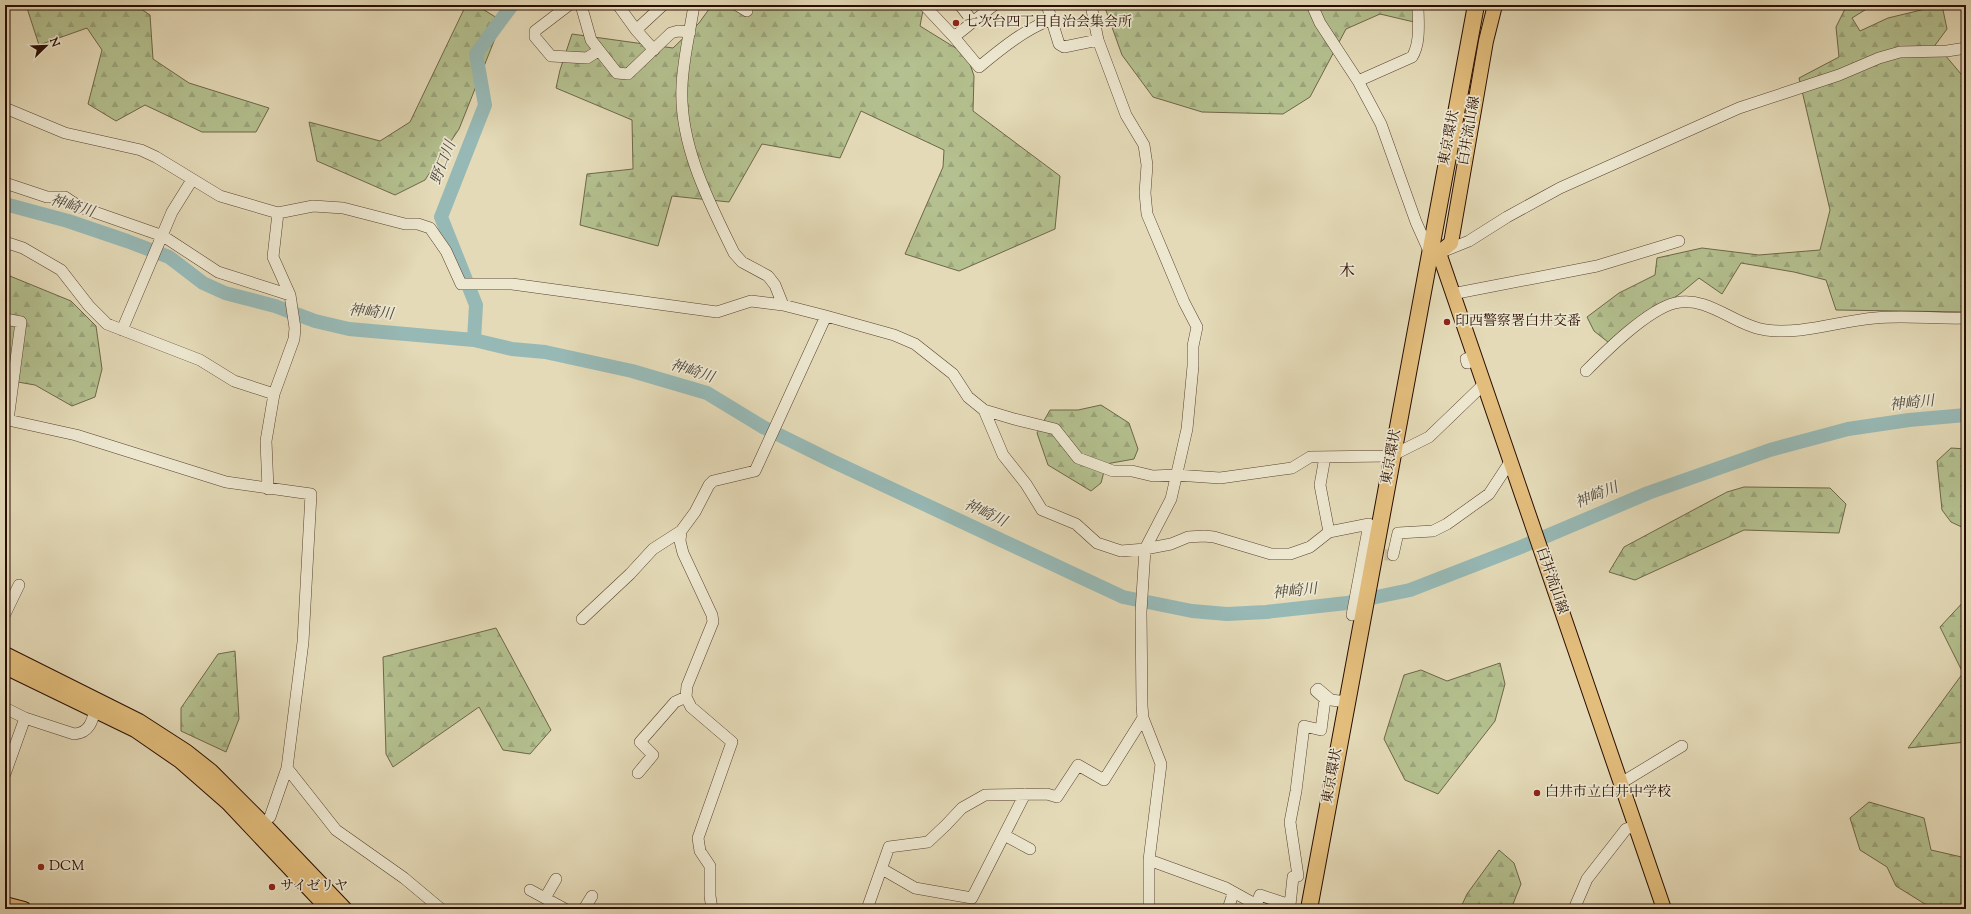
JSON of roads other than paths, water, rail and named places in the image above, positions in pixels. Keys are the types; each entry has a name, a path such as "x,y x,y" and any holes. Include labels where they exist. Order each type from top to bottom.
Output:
{"highway":[{"name":"東京環状","path":"1309,909 1362,614 1397,454 1434,252 1476,5"},
{"name":"東京環状","path":"1434,252 1484,5"},
{"name":"東京環状","path":"1318,909 1362,614"}],"main road":[{"name":"白井流山線","path":"1495,5 1486,40 1450,243 1434,252 1452,294 1664,909"},
{"path":"5,654 96,705 169,753 203,780 228,803 328,909"},
{"path":"5,666 164,736 210,771 345,909"},
{"path":"5,904 24,909"}],"street":[{"path":"569,5 534,31 535,37 551,56 587,58 598,51"},
{"path":"581,5 587,31 598,51 617,73 628,74 671,33 678,31 690,32"},
{"path":"618,5 636,30 654,50"},
{"path":"636,30 663,5"},
{"path":"694,5 682,87 684,121 697,172 711,206 734,253 742,262 768,276 775,285 783,306"},
{"path":"736,5 747,12"},
{"path":"924,5 954,36 979,67 1010,42 1036,25 1052,19"},
{"path":"960,5 973,22"},
{"path":"954,36 994,5"},
{"path":"1047,5 1059,44 1064,47 1098,40"},
{"path":"1091,5 1098,40 1126,115 1144,145 1147,165 1145,193 1147,214 1184,302 1197,327 1193,346 1193,366 1187,428 1171,499 1145,550 1141,612 1143,718 1160,764 1149,860 1149,909"},
{"path":"1312,5 1320,22 1358,81 1381,124 1416,222 1434,252 1469,241 1507,217 1560,188 1739,108 1838,75 1879,58 1900,52 1947,51 1966,48"},
{"path":"1358,81 1412,57 1415,53 1418,33 1418,5"},
{"path":"5,108 65,133 141,150 156,157 220,196 278,213 313,206 328,206 343,208 404,224 418,224 430,228 446,251 461,284 512,284 717,312 751,301 783,306 826,316 894,335 916,344 953,374 968,397 984,410 1055,429 1078,458 1113,471 1132,471 1153,476 1176,475 1220,478 1292,468 1310,457 1397,454 1429,437 1483,385"},
{"path":"122,330 172,212 192,180"},
{"path":"5,183 47,197 65,197 80,207 163,236 218,272 290,295"},
{"path":"268,488 266,441 274,394 294,339 295,328 290,295 273,257 278,213"},
{"path":"1452,294 1597,266 1679,241"},
{"path":"5,242 23,248 60,270 89,306 107,324 200,360 234,381 274,394"},
{"path":"1586,371 1632,329 1657,311 1674,303 1698,303 1716,308 1748,325 1776,331 1798,330 1885,317 1937,319 1966,318"},
{"path":"582,618 630,574 654,549 681,531 695,512 709,485 717,480 755,471 826,316"},
{"path":"5,319 21,322 8,380 8,420 76,435 226,482 311,494 303,642 287,768 270,817"},
{"path":"984,410 1003,455 1026,484 1042,510 1076,524 1097,543 1121,551 1145,550 1171,544 1188,537 1204,536 1214,537 1271,554 1290,554 1310,547 1329,532 1369,524 1368,587"},
{"path":"1325,457 1320,485 1329,532"},
{"path":"1393,556 1398,533 1433,531 1447,524 1489,494 1510,462"},
{"path":"681,531 681,547 712,615 713,622 687,686 686,697 691,707 732,742 698,838 700,851 710,866 710,896 712,909"},
{"path":"5,614 19,585"},
{"path":"1149,860 1226,888 1233,894 1260,907 1260,895 1290,905 1294,877 1298,876 1290,822 1296,791 1304,726 1321,730 1325,700 1316,691 1318,689 1331,700 1347,702"},
{"path":"638,773 653,755 640,742 675,702 686,697"},
{"path":"5,708 25,718 74,734 82,734 90,726 96,705"},
{"path":"5,774 25,718"},
{"path":"867,909 889,847 928,842 962,808 985,795 1047,794 1057,796 1078,765 1104,780 1143,718"},
{"path":"1621,783 1682,746"},
{"path":"287,768 336,830 404,878 441,909"},
{"path":"882,869 915,888 972,898 1025,794"},
{"path":"1574,909 1587,879 1626,829 1636,826"},
{"path":"1004,835 1030,849"},
{"path":"545,898 556,880"},
{"path":"530,890 565,909"},
{"path":"1228,909 1233,894"},
{"path":"584,909 592,896"}],"waterway":[{"name":"野口川","path":"474,340 476,305 441,217 485,105 476,54 512,5"},
{"name":"神崎川","path":"5,204 68,221 127,241 169,257 203,283 225,293 275,306 315,321 349,329 474,340 512,349 545,352 632,371 707,393 763,427 832,461 1123,597 1192,611 1227,614 1266,612 1347,603 1410,590 1521,547 1648,493 1770,450 1848,429 1909,420 1966,415"}],"tunnel":[{"path":"1368,554 1393,555"}],"place":[{"name":"七次台四丁目自治会集会所","path":"956,23"},
{"name":"印西警察署白井交番","path":"1447,322"},
{"name":"白井市立白井中学校","path":"1537,793"},
{"name":"DCM","path":"41,867"},
{"name":"サイゼリヤ","path":"272,887"}],"district":[{"name":"木","path":"1347,272"}]}
